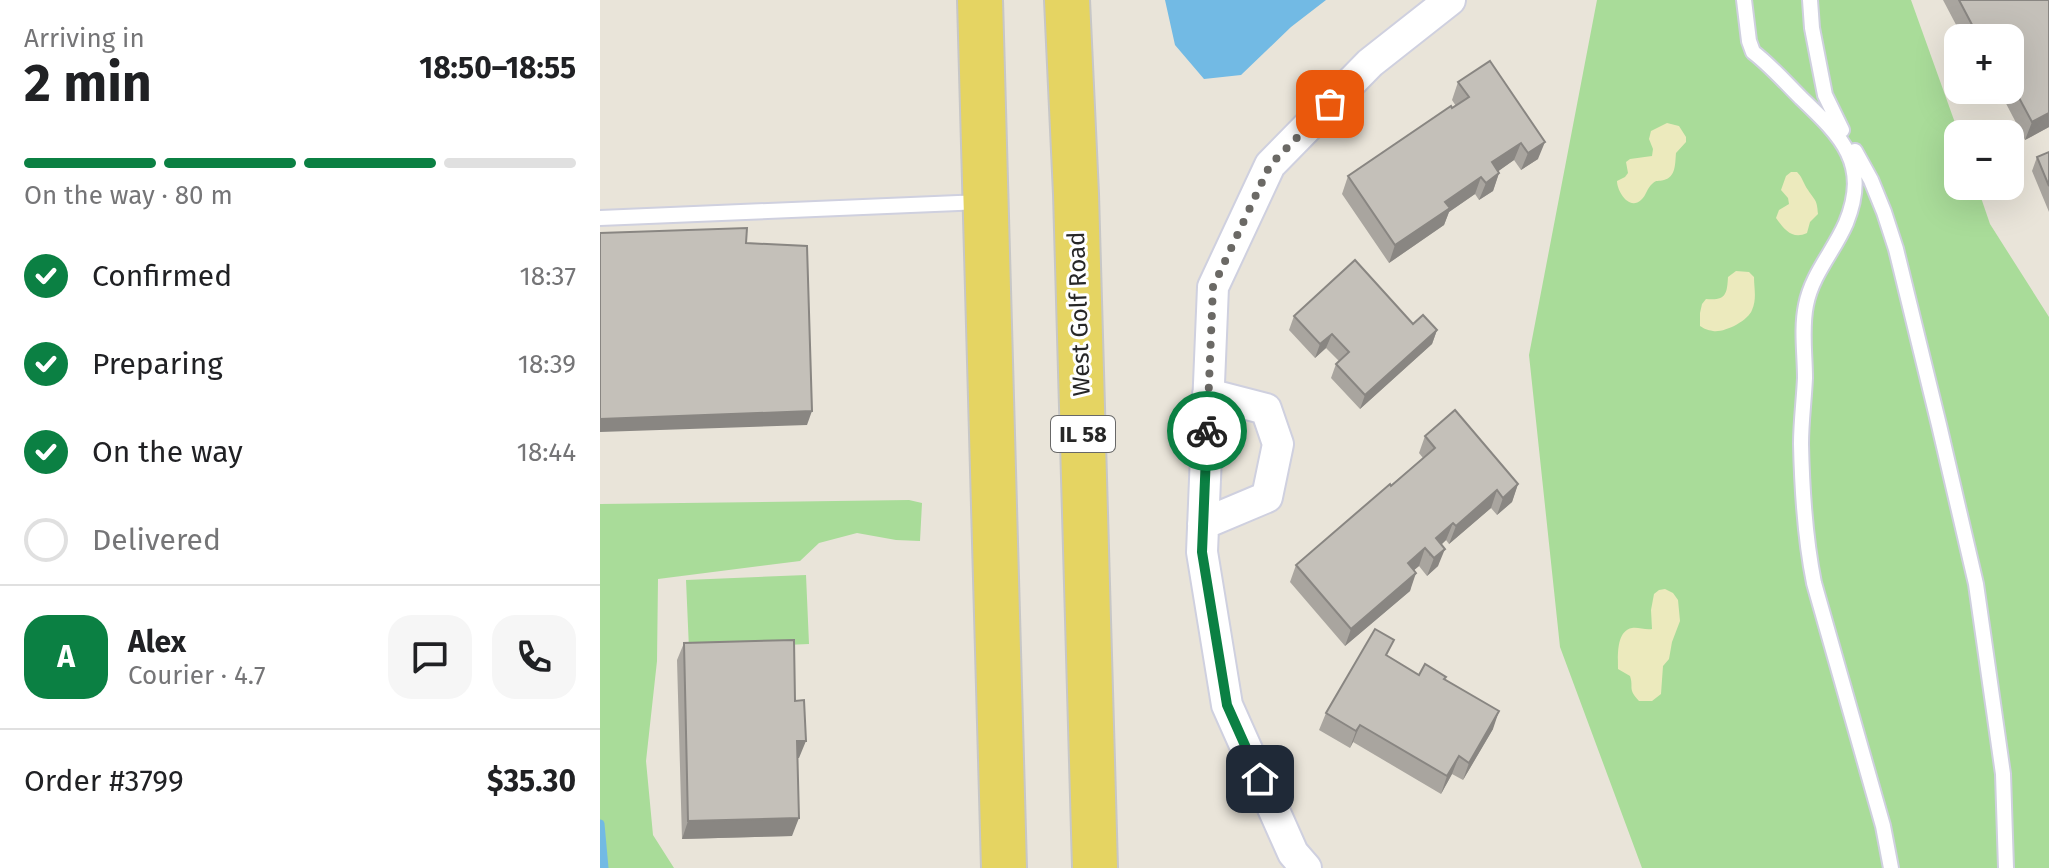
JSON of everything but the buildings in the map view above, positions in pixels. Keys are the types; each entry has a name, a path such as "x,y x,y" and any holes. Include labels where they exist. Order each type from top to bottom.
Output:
{"main road":[{"path":"980,0 1004,868"},
{"name":"West Golf Road","path":"1067,0 1076,194 1095,868"}],"street":[{"path":"1306,868 1293,853 1227,705 1202,552 1213,287 1270,165 1370,63 1450,0"},
{"path":"1203,524 1267,497 1278,444 1266,409 1208,394"}],"lane":[{"path":"1744,0 1753,52 1830,125 1842,141 1853,165 1853,200 1845,226 1814,281 1806,304 1801,442 1804,504 1814,583 1883,826 1891,868"},
{"path":"1810,0 1825,95 1871,180 1896,249 1976,584 2003,774 2006,868"},
{"path":"600,218 987,202"}],"green space":[{"path":"1597,0 1911,0 1944,92 1944,104 1948,104 1954,120 1944,120 1944,200 1982,200 1990,224 2049,317 2049,868 1642,868 1560,647 1529,355"},
{"path":"909,500 922,503 920,541 857,533 819,543 800,561 658,579 657,661 646,761 653,835 674,868 600,868 600,504"},
{"path":"806,575 809,644 689,649 686,580"}],"sand":[{"path":"1667,123 1679,126 1686,137 1686,142 1676,153 1673,173 1662,181 1654,182 1641,200 1632,203 1621,194 1617,181 1628,173 1626,162 1630,159 1652,156 1651,131"},
{"path":"1791,172 1799,174 1817,205 1818,214 1810,222 1807,233 1802,235 1789,232 1776,218 1779,210 1789,204 1781,190 1786,176"},
{"path":"1736,271 1749,272 1754,277 1754,302 1750,314 1723,330 1713,331 1700,326 1702,304 1706,299 1718,299 1724,295 1728,277"},
{"path":"1665,589 1678,600 1680,621 1669,659 1663,666 1661,694 1652,701 1639,701 1632,691 1630,676 1618,669 1619,645 1627,630 1652,629 1654,594"}],"water":[{"path":"1165,0 1326,0 1291,27 1241,75 1204,79 1175,45"}],"waterway":[{"path":"600,824 604,868"}],"way so far":[{"path":"1207,431 1213,287 1270,165 1330,104"}],"route":[{"path":"1207,431 1202,552 1227,705 1260,779"}]}
